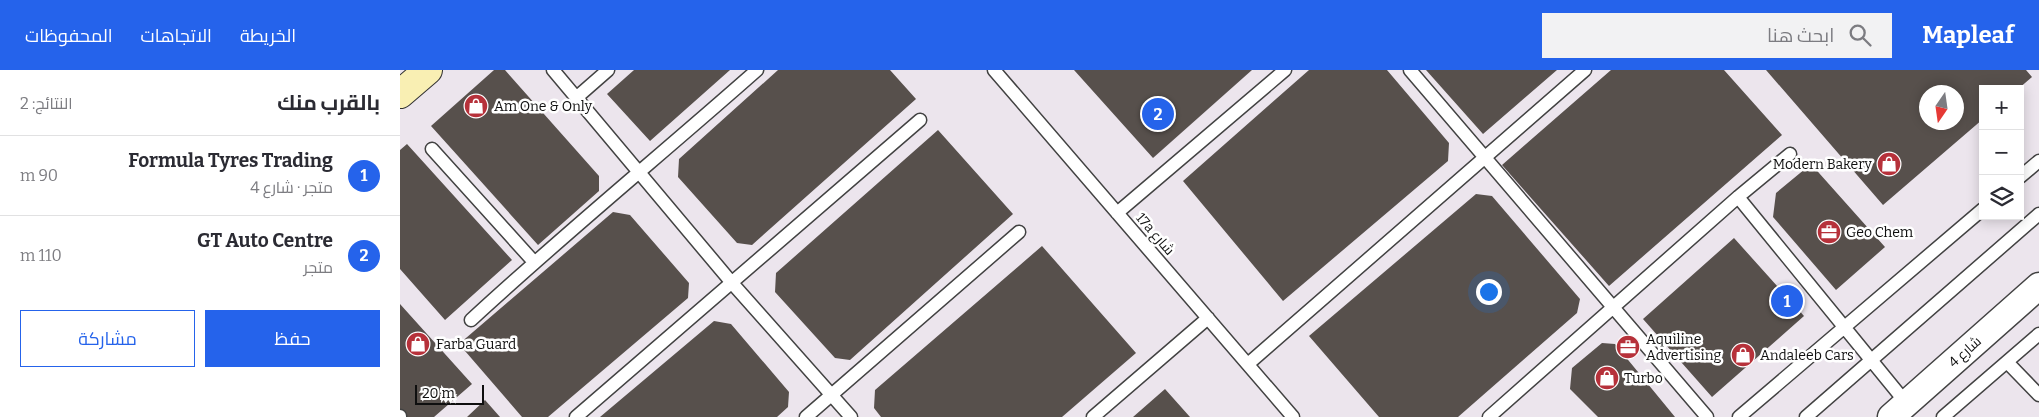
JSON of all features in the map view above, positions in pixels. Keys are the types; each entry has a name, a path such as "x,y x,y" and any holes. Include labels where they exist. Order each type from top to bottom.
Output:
{"main road":[{"path":"400,94 428,70"}],"street":[{"name":"شارع 4","path":"1899,410 2039,286"}],"lane":[{"path":"553,70 641,172 732,283 851,417"},
{"path":"576,98 608,70"},
{"path":"471,320 534,262 758,70"},
{"name":"17a شارع","path":"994,70 1248,364 1286,415"},
{"path":"1118,213 1285,70"},
{"path":"1410,70 1706,417"},
{"path":"1248,364 1585,70"},
{"path":"576,417 920,120"},
{"path":"432,149 534,262"},
{"path":"1489,417 1612,307 1790,154"},
{"path":"2022,175 2039,161"},
{"path":"1738,197 1872,360 1899,410"},
{"path":"1739,417 1979,212"},
{"path":"1806,417 2039,214"},
{"path":"806,417 1019,232"},
{"path":"1093,417 1208,318"},
{"path":"1943,417 2039,334"},
{"path":"2007,362 2039,395"}],"shaded area":[{"path":"400,70 2039,70 2039,417 400,417"}],"building":[{"path":"494,70 505,70 599,176 599,191 538,245 431,126"},
{"path":"634,70 730,70 650,141 607,94"},
{"path":"778,70 890,70 916,99 752,245 737,243 678,177 679,159"},
{"path":"1074,70 1252,70 1153,158"},
{"path":"1309,70 1387,70 1449,143 1448,161 1283,301 1183,181"},
{"path":"1426,70 1557,70 1483,134"},
{"path":"1611,70 1724,70 1782,135 1609,286 1502,165"},
{"name":"Modern Bakery","path":"1766,70 2026,70 2032,77 2023,85 1979,85 1979,122 1883,205"},
{"path":"938,130 1013,214 850,360 835,358 775,292 776,273"},
{"path":"407,144 512,260 445,320 400,269 400,150"},
{"name":"Geo Chem","path":"1811,164 1885,247 1836,290 1773,217 1776,193"},
{"path":"1476,194 1492,196 1580,299 1577,313 1458,417 1379,417 1309,336"},
{"path":"613,212 630,215 689,283 688,298 548,417 522,417 459,344"},
{"path":"1734,238 1804,316 1712,397 1643,319"},
{"path":"1042,246 1136,353 1062,417 881,417 874,408 875,390"},
{"name":"Farba Guard","path":"400,304 472,384 434,417 407,417 400,409"},
{"path":"714,321 731,324 789,392 788,407 777,417 600,417"},
{"name":"Turbo","path":"1602,343 1615,344 1675,417 1598,417 1570,389 1572,368"},
{"path":"1165,389 1190,417 1133,417"},
{"path":"485,400 500,417 467,417"}],"place":[{"name":"Am One & Only","path":"476,106"},
{"name":"GT Auto Centre","path":"1158,114"},
{"name":"Modern Bakery","path":"1889,164"},
{"name":"Geo Chem","path":"1829,232"},
{"name":"Formula Tyres Trading","path":"1787,301"},
{"name":"Farba Guard","path":"418,344"},
{"name":"Aquiline Advertising","path":"1628,347"},
{"name":"Andaleeb Cars","path":"1743,355"},
{"name":"Turbo","path":"1607,378"}]}
